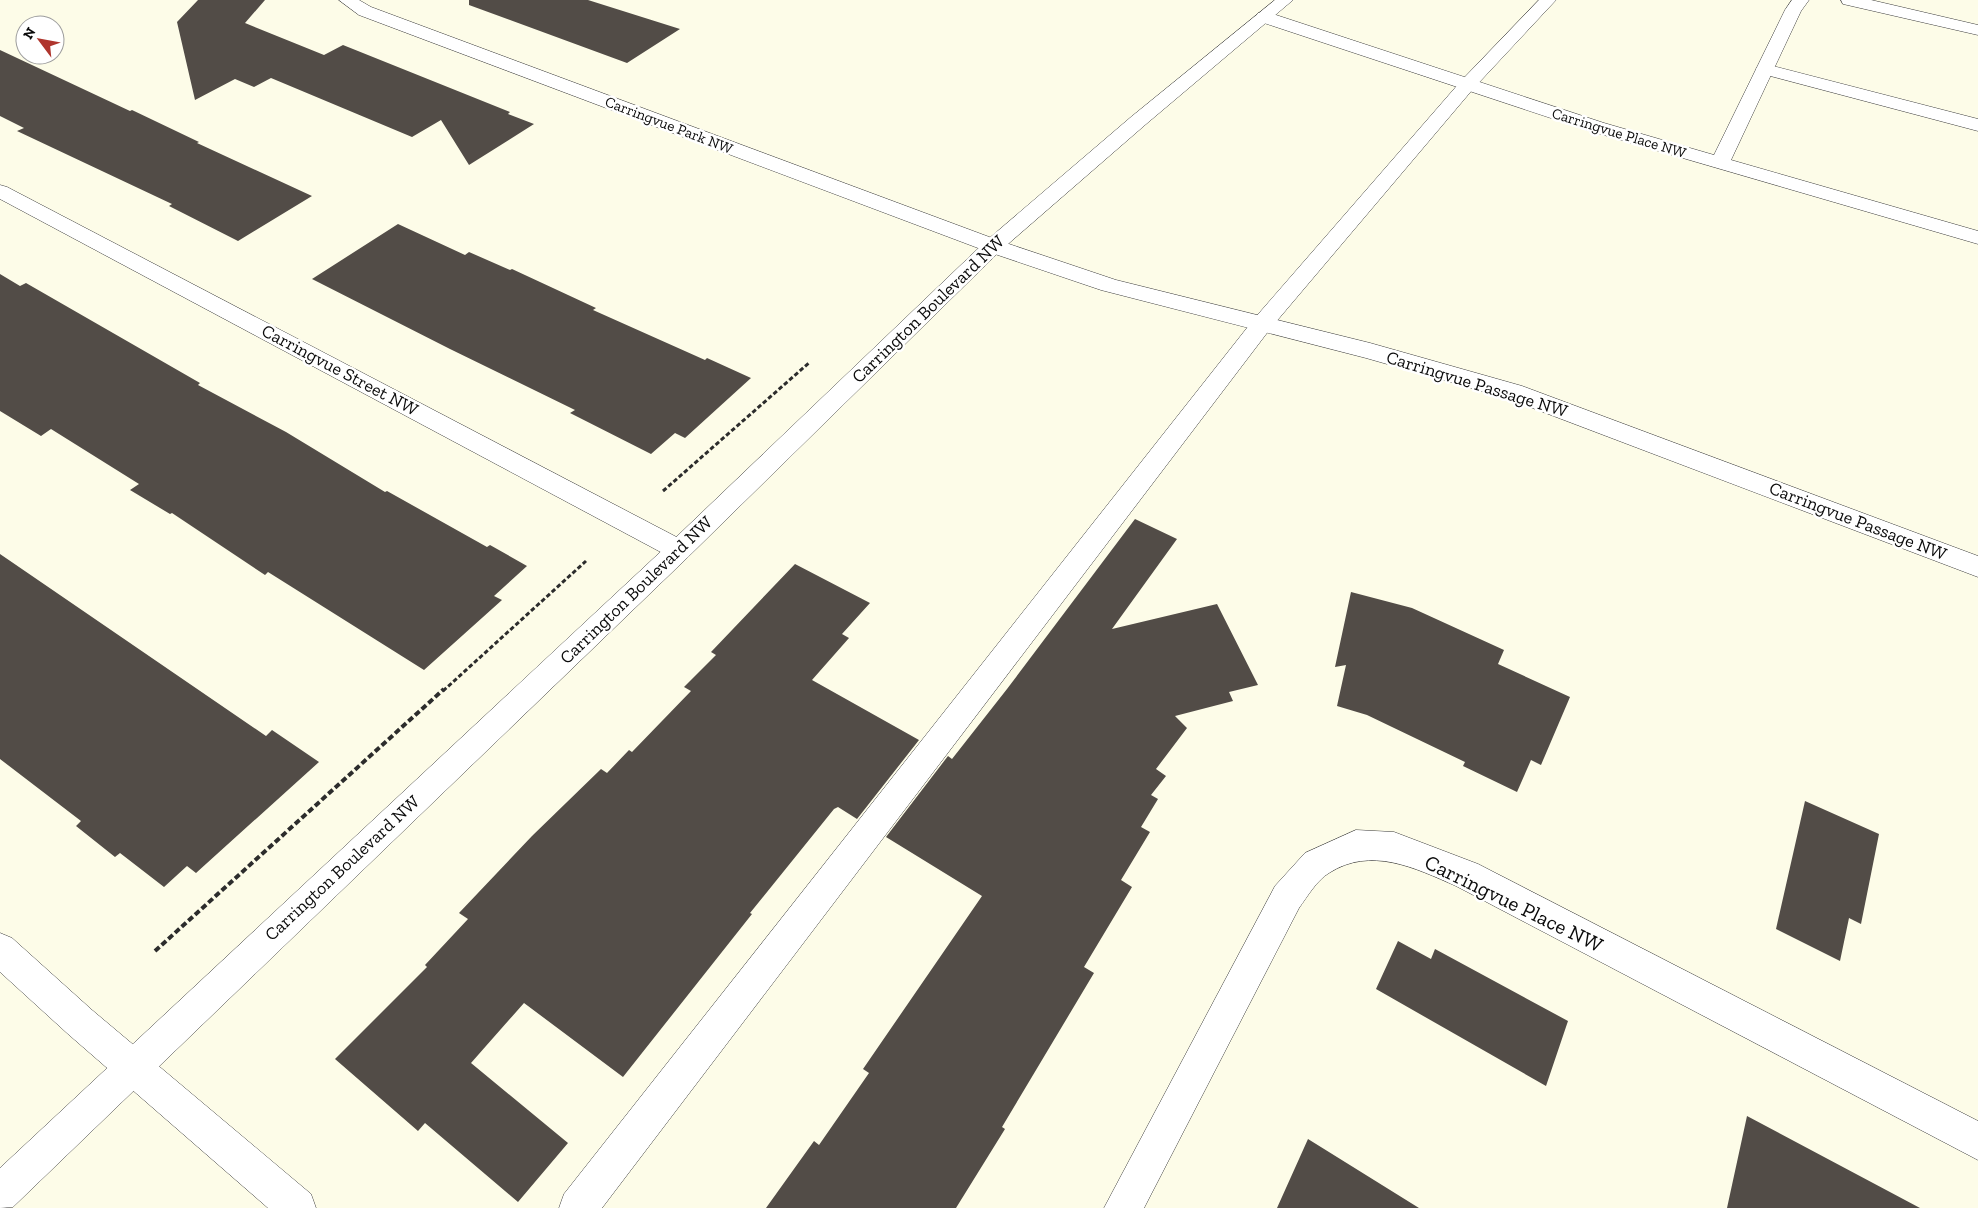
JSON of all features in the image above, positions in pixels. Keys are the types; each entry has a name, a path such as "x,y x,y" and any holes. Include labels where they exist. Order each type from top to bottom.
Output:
{"street":[{"name":"Carringvue Park NW","path":"347,0 365,11 993,246"},
{"name":"Carrington Boulevard NW","path":"0,1194 679,550 993,246 1131,127 1284,0"},
{"path":"578,1208 1262,324 1467,85 1548,0"},
{"path":"1720,163 1793,10 1801,0"},
{"path":"1849,0 1978,30"},
{"name":"Carringvue Place NW","path":"1264,17 1597,127 1978,238"},
{"path":"1764,69 1978,125"},
{"name":"Carringvue Street NW","path":"0,191 679,550"},
{"name":"Carringvue Passage NW","path":"993,246 1109,285 1370,351 1514,392 1978,567"},
{"name":"Carringvue Place NW","path":"1122,1208 1287,897 1316,863 1356,845 1394,847 1440,863 1467,875 1978,1141"},
{"path":"0,949 133,1068 297,1208"}],"path":[{"path":"663,491 810,362"},
{"path":"155,951 586,561"}],"building":[{"path":"198,0 265,0 245,23 324,55 343,45 510,112 508,114 534,124 469,165 441,120 412,137 271,78 254,87 235,79 195,100 177,22"},
{"path":"469,0 588,0 680,29 627,63 469,5"},
{"path":"0,50 15,57 15,65 32,65 130,111 132,110 199,142 197,143 312,196 238,241 169,206 172,204 17,131 24,128 0,116"},
{"path":"398,224 465,255 469,252 510,270 512,269 596,308 593,310 705,360 707,358 751,378 685,438 675,433 651,454 570,413 575,410 312,279"},
{"path":"0,274 20,286 26,283 200,383 198,385 286,432 385,492 387,491 487,547 490,545 527,566 494,596 502,600 424,670 268,572 265,575 172,513 170,514 130,490 139,484 51,429 41,436 0,411"},
{"path":"1135,519 1177,539 1112,629 1217,604 1258,685 1229,692 1233,701 1175,716 1187,728 1156,769 1166,776 1151,795 1158,799 1141,827 1150,832 1121,880 1132,887 1084,967 1094,973 1002,1127 1005,1129 956,1208 766,1208 814,1141 819,1145 869,1073 863,1069 982,896 886,837 948,756 952,759 1007,689"},
{"path":"0,554 266,736 272,730 319,762 196,873 187,866 164,887 120,853 115,857 76,826 81,821 0,759"},
{"path":"795,564 870,603 842,634 849,638 812,680 919,740 857,819 838,807 834,809 750,913 752,914 623,1077 524,1003 471,1063 568,1143 518,1202 425,1123 418,1131 335,1059 427,967 425,965 468,919 459,913 532,836 601,769 607,773 629,750 632,752 691,691 684,687 716,655 711,652"},
{"path":"1351,592 1412,608 1504,650 1498,664 1570,697 1541,765 1531,760 1517,792 1463,766 1465,762 1367,715 1337,706 1346,665 1335,667"},
{"path":"1805,801 1879,834 1861,924 1849,918 1840,961 1776,929"},
{"path":"1398,941 1431,959 1435,949 1568,1021 1546,1086 1376,989"},
{"path":"1747,1116 1920,1208 1727,1208"},
{"path":"1308,1139 1419,1208 1277,1208"}]}
